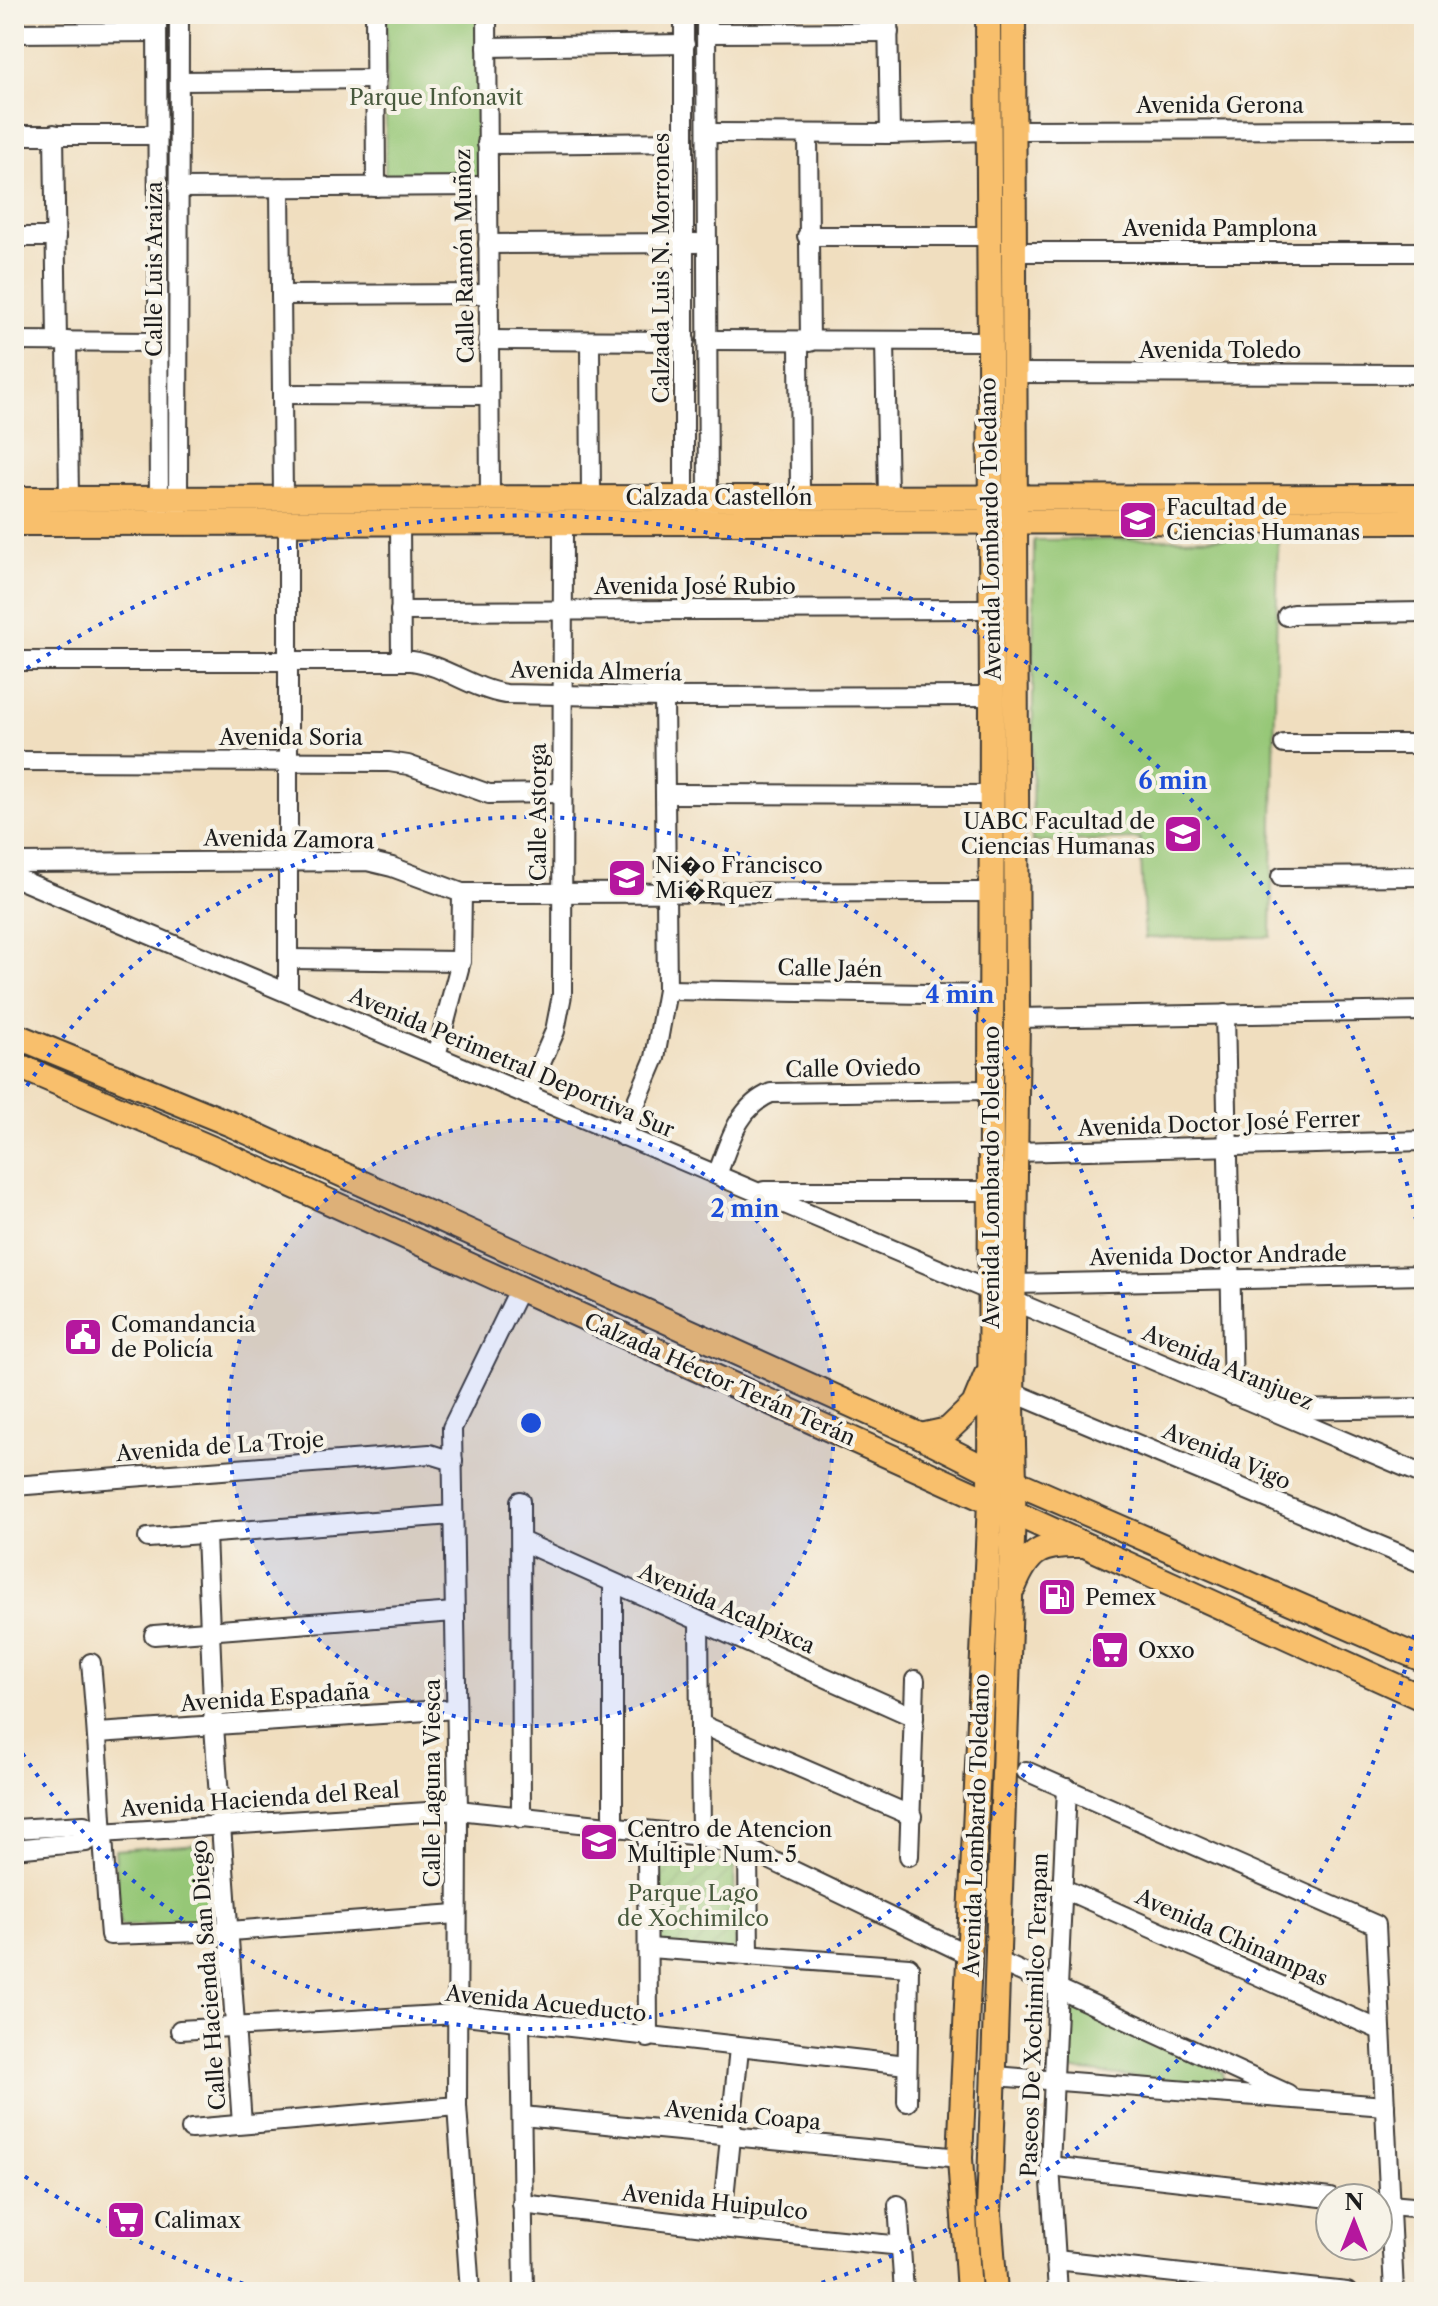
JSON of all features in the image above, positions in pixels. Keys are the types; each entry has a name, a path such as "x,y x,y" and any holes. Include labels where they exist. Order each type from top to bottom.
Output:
{"main road":[{"name":"Avenida Lombardo Toledano","path":"969,2292 960,2158 990,1502 992,696 988,14"},
{"name":"Avenida Lombardo Toledano","path":"995,2292 989,2213 1014,1512 1012,1392 1017,1018 1016,130 1013,14"},
{"name":"Calzada Castellón","path":"14,499 69,499 288,523 563,522 800,496 888,496 989,509"},
{"name":"Calzada Castellón","path":"14,523 283,498 591,497 696,509 1015,509 1424,497"},
{"name":"Calzada Castellón","path":"1015,509 1424,521"},
{"path":"992,696 997,714 1000,755 1007,762 1016,764"},
{"path":"992,795 1000,800 1005,809 1009,856 1016,875"},
{"path":"991,948 996,965 999,1008 1003,1016 1017,1018"},
{"name":"Calzada Héctor Terán Terán","path":"14,1035 255,1135 921,1436 990,1471 1424,1660"},
{"name":"Calzada Héctor Terán Terán","path":"14,1064 123,1109 1424,1699"},
{"path":"123,1109 132,1096 143,1095 232,1133 255,1135"},
{"path":"329,1203 400,1222 472,1252 483,1253 491,1242"},
{"path":"921,1436 948,1430 974,1405 991,1362"},
{"path":"1010,1596 1031,1555 1044,1548 1085,1545"},
{"path":"966,2061 995,2076"}],"street":[{"name":"Calle Luis Araiza","path":"168,511 177,289 179,14"},
{"path":"375,14 376,187"},
{"name":"Calle Ramón Muñoz","path":"487,14 490,498"},
{"name":"Calzada Luis N. Morrones","path":"684,14 685,341 696,509"},
{"name":"Calzada Luis N. Morrones","path":"696,509 707,340 706,14"},
{"name":"Calle Luis Araiza","path":"157,23 158,342 168,511"},
{"path":"14,33 157,23"},
{"path":"706,33 888,23 890,134"},
{"path":"487,47 685,44"},
{"path":"180,81 376,79"},
{"name":"Avenida Gerona","path":"1016,130 1424,129"},
{"path":"707,133 808,135 987,131"},
{"path":"54,134 69,499"},
{"path":"14,135 158,135"},
{"path":"800,496 808,135"},
{"path":"487,144 684,142"},
{"path":"178,188 487,186"},
{"path":"280,187 283,498"},
{"path":"807,236 988,236"},
{"path":"14,237 56,237"},
{"path":"488,244 707,244"},
{"name":"Avenida Pamplona","path":"1015,252 1424,252"},
{"path":"158,289 177,289"},
{"path":"281,295 488,294"},
{"path":"488,340 685,341"},
{"path":"707,340 988,341"},
{"path":"14,341 158,342"},
{"path":"590,341 591,497"},
{"path":"885,342 888,496"},
{"name":"Avenida Toledo","path":"1016,373 1424,374"},
{"path":"283,394 489,395"},
{"name":"Calle Astorga","path":"527,1095 559,1015 562,995 563,522"},
{"path":"288,523 288,992"},
{"path":"400,523 401,661"},
{"name":"Avenida José Rubio","path":"400,611 991,609"},
{"path":"1287,616 1424,612"},
{"name":"Avenida Almería","path":"14,661 401,661 436,667 497,693 562,696 992,696"},
{"path":"622,1136 655,1058 667,990 664,697"},
{"path":"1284,744 1424,744"},
{"name":"Avenida Soria","path":"14,761 289,760 399,763 489,794 562,793"},
{"path":"665,794 992,795"},
{"name":"Avenida Zamora","path":"14,863 288,861 381,864 462,893 990,892"},
{"path":"1281,877 1424,876"},
{"name":"Avenida Perimetral Deportiva Sur","path":"14,877 990,1292"},
{"path":"436,1056 461,961 462,893"},
{"path":"288,959 461,961"},
{"name":"Calle Jaén","path":"667,990 991,995"},
{"path":"1017,1018 1424,1011"},
{"path":"1225,1014 1233,1395"},
{"name":"Calle Oviedo","path":"717,1175 745,1111 761,1097 771,1093 990,1090"},
{"name":"Avenida Doctor José Ferrer","path":"1015,1152 1424,1141"},
{"path":"754,1191 989,1191"},
{"name":"Avenida Doctor Andrade","path":"1014,1293 1231,1279 1424,1275"},
{"name":"Calle Laguna Viesca","path":"470,2292 457,2106 458,1810 452,1428 520,1288"},
{"name":"Avenida Aranjuez","path":"990,1292 1014,1293 1233,1395 1424,1475"},
{"name":"Avenida Vigo","path":"1012,1392 1424,1564"},
{"path":"1270,1410 1424,1408"},
{"path":"430,1454 452,1428"},
{"name":"Avenida de La Troje","path":"14,1486 430,1454 453,1461"},
{"path":"520,1501 521,1818"},
{"path":"148,1538 452,1515"},
{"name":"Calle Hacienda San Diego","path":"206,1535 214,1726 242,2124"},
{"name":"Avenida Acalpixca","path":"521,1541 914,1717"},
{"path":"613,1583 613,1829"},
{"path":"154,1635 454,1612"},
{"path":"699,1622 701,1836"},
{"path":"91,1663 110,1935 230,1931 456,1914"},
{"path":"909,1856 915,1680"},
{"name":"Avenida Espadaña","path":"98,1733 456,1709"},
{"path":"700,1724 912,1816"},
{"path":"1026,1771 1376,1925 1385,2106 1384,2182"},
{"name":"Paseos De Xochimilco Terapan","path":"1058,2292 1050,2166 1067,1788"},
{"name":"Avenida Hacienda del Real","path":"14,1849 86,1842 101,1833 458,1810 613,1829 701,1836 748,1849 971,1956"},
{"name":"Avenida Hacienda del Real","path":"14,1829 84,1825 101,1833"},
{"path":"647,1832 648,2038"},
{"path":"748,1849 749,1956"},
{"name":"Avenida Chinampas","path":"1064,1889 1380,2030"},
{"path":"649,1948 909,1967 907,2102"},
{"path":"1000,1962 1298,2099"},
{"name":"Avenida Acueducto","path":"180,2030 456,2014 907,2065"},
{"path":"520,2022 524,2292"},
{"path":"721,2228 739,2048"},
{"path":"995,2076 1385,2106"},
{"path":"191,2129 457,2106"},
{"name":"Avenida Coapa","path":"522,2116 960,2158"},
{"path":"1050,2166 1314,2196"},
{"name":"Avenida Huipulco","path":"522,2204 902,2246"},
{"path":"898,2205 904,2292"},
{"path":"1394,2205 1424,2208"},
{"path":"1056,2260 1347,2292"},
{"path":"1391,2262 1394,2292"}],"green space":[{"name":"Parque Infonavit","path":"387,14 485,14 486,181 385,183"},
{"path":"1278,538 1271,937 1145,938 1140,839 1032,842 1034,540"},
{"path":"213,1843 221,1921 120,1926 115,1850"},
{"name":"Parque Lago de Xochimilco","path":"653,1852 698,1855 734,1864 736,1955 649,1948"},
{"path":"1069,2004 1218,2070 1223,2073 1223,2082 1215,2086 1066,2069"}],"place":[{"name":"Facultad de Ciencias Humanas","path":"1138,520"},
{"name":"UABC Facultad de Ciencias Humanas","path":"1183,834"},
{"name":"Ni�o Francisco Mi�Rquez","path":"627,878"},
{"name":"Comandancia de Policía","path":"83,1337"},
{"name":"Pemex","path":"1057,1597"},
{"name":"Oxxo","path":"1110,1650"},
{"name":"Centro de Atencion Multiple Num. 5","path":"599,1842"},
{"name":"Calimax","path":"126,2220"}]}
